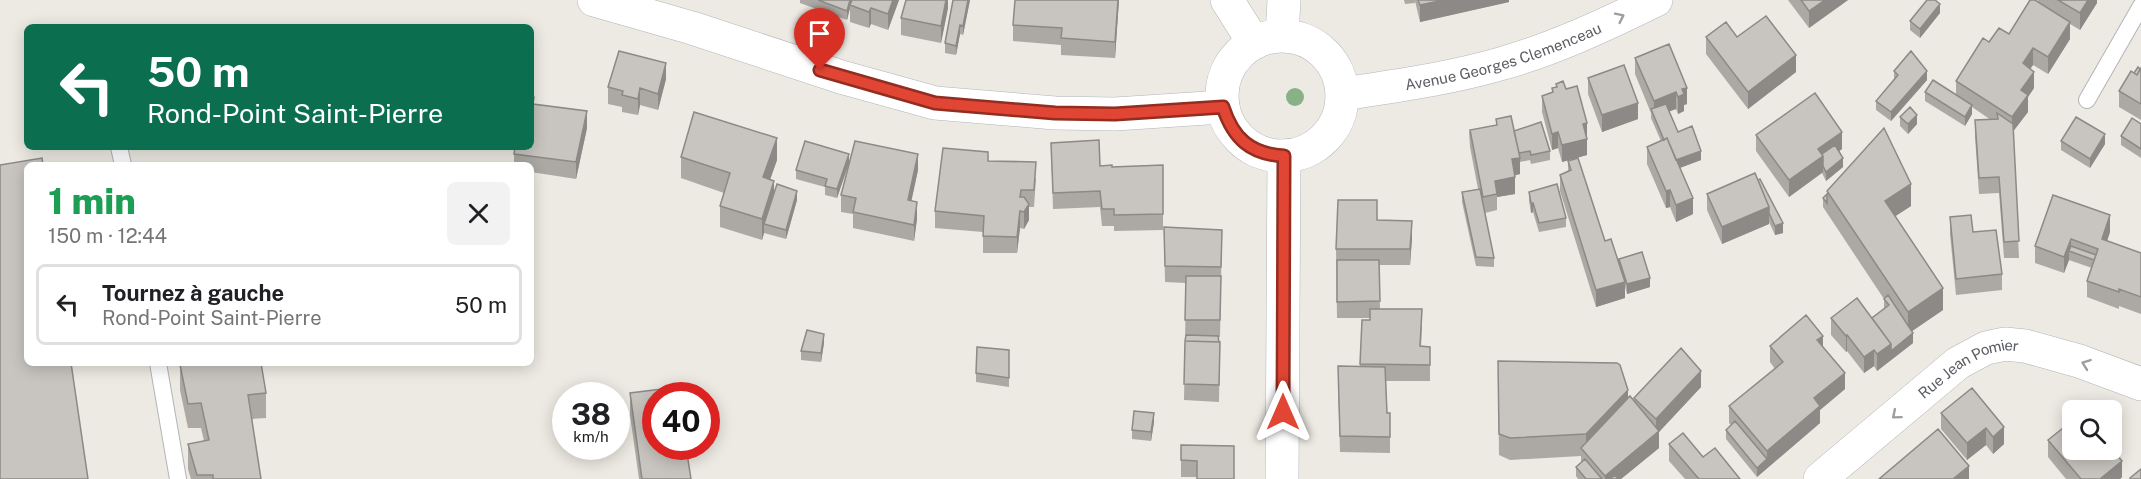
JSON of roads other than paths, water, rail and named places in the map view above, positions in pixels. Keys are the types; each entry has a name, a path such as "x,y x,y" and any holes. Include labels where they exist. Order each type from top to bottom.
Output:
{"street":[{"path":"594,0 692,28 841,77 935,103 1055,113 1115,114 1223,107"},
{"path":"1227,0 1268,39"},
{"path":"1268,39 1284,0"},
{"name":"Avenue Georges Clemenceau","path":"1343,94 1415,84 1500,64 1587,34 1656,0"},
{"path":"1298,38 1317,47 1329,57 1337,70 1343,94 1340,113 1324,141 1299,154 1272,156 1249,146 1228,124 1223,107 1222,87 1226,74 1242,51 1268,39 1298,38"},
{"path":"1282,479 1284,156"},
{"name":"Rue Jean Pomier","path":"1820,479 1958,363 1986,348 2005,344 2025,346 2079,361 2141,384"}],"lane":[{"path":"2087,100 2141,6"},
{"path":"159,366 178,479"}]}
